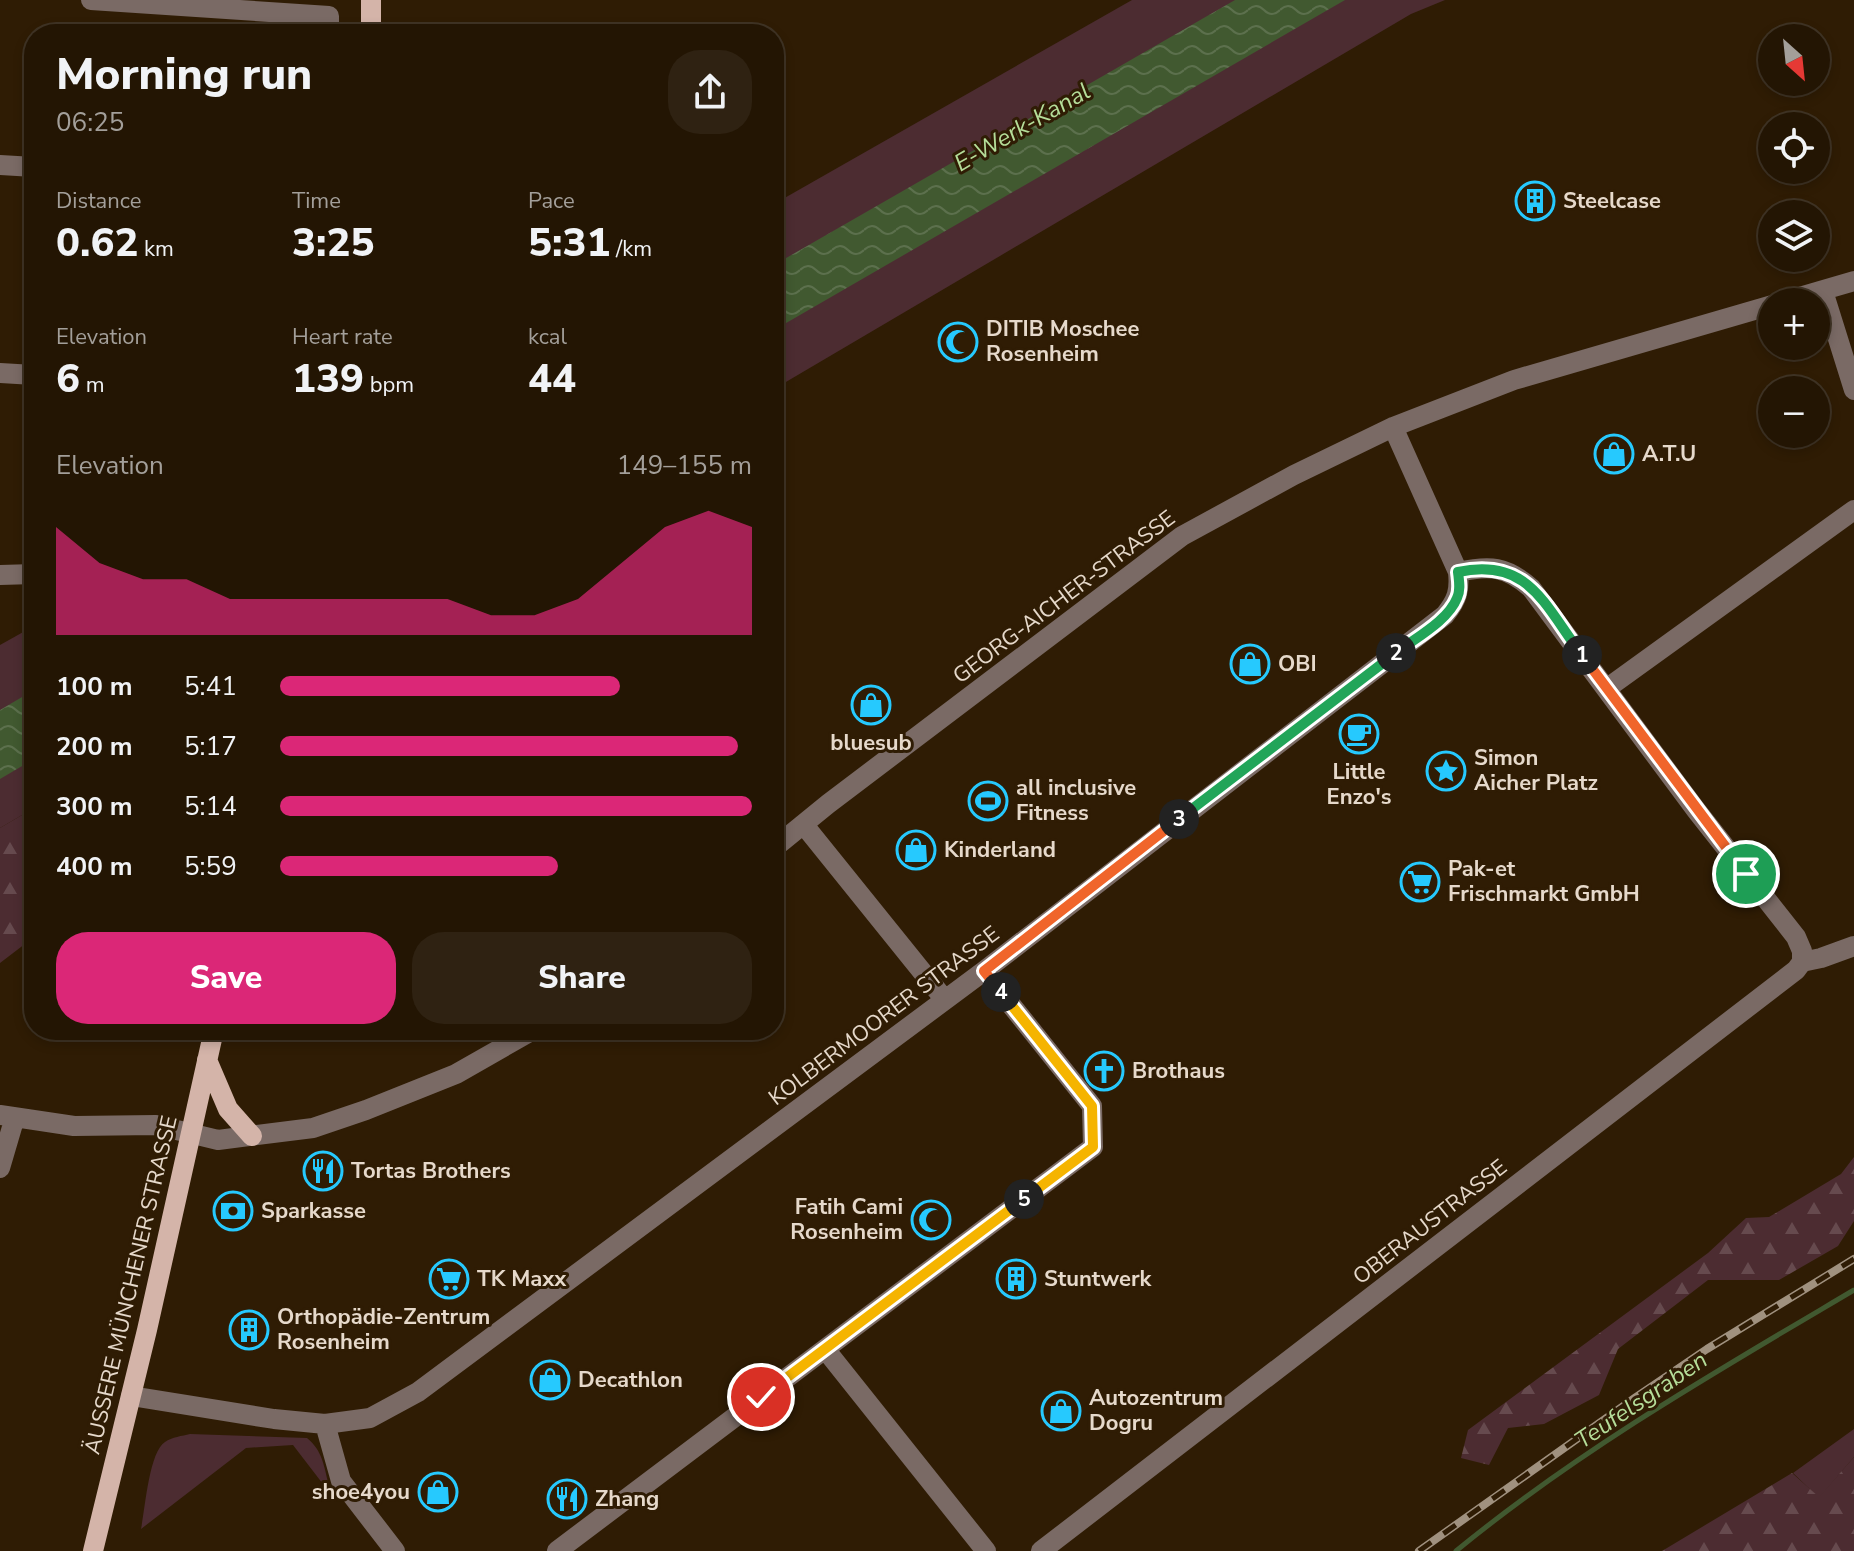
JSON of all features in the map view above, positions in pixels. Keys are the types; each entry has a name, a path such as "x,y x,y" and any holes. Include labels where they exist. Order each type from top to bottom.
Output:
{"main road":[{"path":"371,0 371,24"},
{"name":"ÄUSSERE MÜNCHENER STRASSE","path":"93,1551 138,1368 212,1040"},
{"path":"207,1060 228,1109 252,1136"}],"street":[{"path":"91,0 319,24"},
{"path":"0,165 24,166"},
{"path":"1830,289 1854,281"},
{"name":"GEORG-AICHER-STRASSE","path":"784,840 1182,536 1294,475 1393,427 1514,380 1758,309"},
{"path":"1830,313 1854,390"},
{"path":"0,373 24,374"},
{"path":"1393,427 1458,572 1498,569 1516,575 1531,588 1696,810 1796,937 1802,951 1802,962"},
{"path":"1606,689 1854,510"},
{"name":"KOLBERMOORER STRASSE","path":"131,1396 325,1424 370,1418 418,1392 984,971 1445,615 1457,599 1460,587 1458,572"},
{"path":"0,575 24,574"},
{"path":"804,825 945,1000"},
{"name":"OBERAUSTRASSE","path":"1041,1551 1796,970 1802,962 1854,946"},
{"path":"557,1551 1093,1147 1092,1106 984,971"},
{"path":"0,1168 7,1116 74,1126 156,1125 218,1140 313,1128 456,1074 516,1040"},
{"path":"825,1349 986,1551"},
{"path":"325,1424 341,1481 395,1551"}],"green space":[{"path":"1132,0 1445,0 1411,14 784,383 784,198"},
{"path":"24,632 24,814 0,828 0,645"},
{"path":"24,814 24,945 0,963 0,828"},
{"path":"1854,1157 1854,1221 1838,1246 1779,1280 1708,1280 1618,1349 1599,1395 1544,1424 1508,1428 1489,1465 1461,1458 1468,1430 1708,1253 1746,1218 1769,1217 1841,1174"},
{"path":"1854,1429 1854,1457 1819,1498 1793,1473"},
{"path":"190,1434 307,1438 320,1454 329,1486 326,1488 293,1445 246,1448 141,1529 155,1457 165,1442"},
{"path":"1854,1457 1854,1551 1662,1551 1792,1473 1819,1497"}],"water":[{"name":"E-Werk-Kanal","path":"1235,0 1345,0 784,324 784,259"},
{"path":"24,696 24,765 0,779 0,710"}],"waterway":[{"name":"Teufelsgraben","path":"1456,1551 1600,1445 1854,1290"}],"railway":[{"path":"1419,1551 1707,1349 1854,1259"}],"place":[{"name":"Steelcase","path":"1535,201"},
{"name":"DITIB Moschee Rosenheim","path":"958,342"},
{"name":"A.T.U","path":"1614,454"},
{"name":"OBI","path":"1250,664"},
{"name":"bluesub","path":"871,705"},
{"name":"Little Enzo's","path":"1359,734"},
{"name":"Simon Aicher Platz","path":"1446,771"},
{"name":"all inclusive Fitness","path":"988,801"},
{"name":"Kinderland","path":"916,850"},
{"name":"Pak-et Frischmarkt GmbH","path":"1420,882"},
{"name":"Brothaus","path":"1104,1071"},
{"name":"Tortas Brothers","path":"323,1171"},
{"name":"Sparkasse","path":"233,1211"},
{"name":"Fatih Cami Rosenheim","path":"931,1220"},
{"name":"TK Maxx","path":"449,1279"},
{"name":"Stuntwerk","path":"1016,1279"},
{"name":"Orthopädie-Zentrum Rosenheim","path":"249,1330"},
{"name":"Decathlon","path":"550,1380"},
{"name":"Autozentrum Dogru","path":"1061,1411"},
{"name":"shoe4you","path":"438,1492"},
{"name":"Zhang","path":"567,1499"}],"route":[{"path":"761,1397 1093,1147 1092,1106 984,971 1445,615 1457,599 1460,587 1458,572 1498,569 1516,575 1531,588 1746,874"}]}
